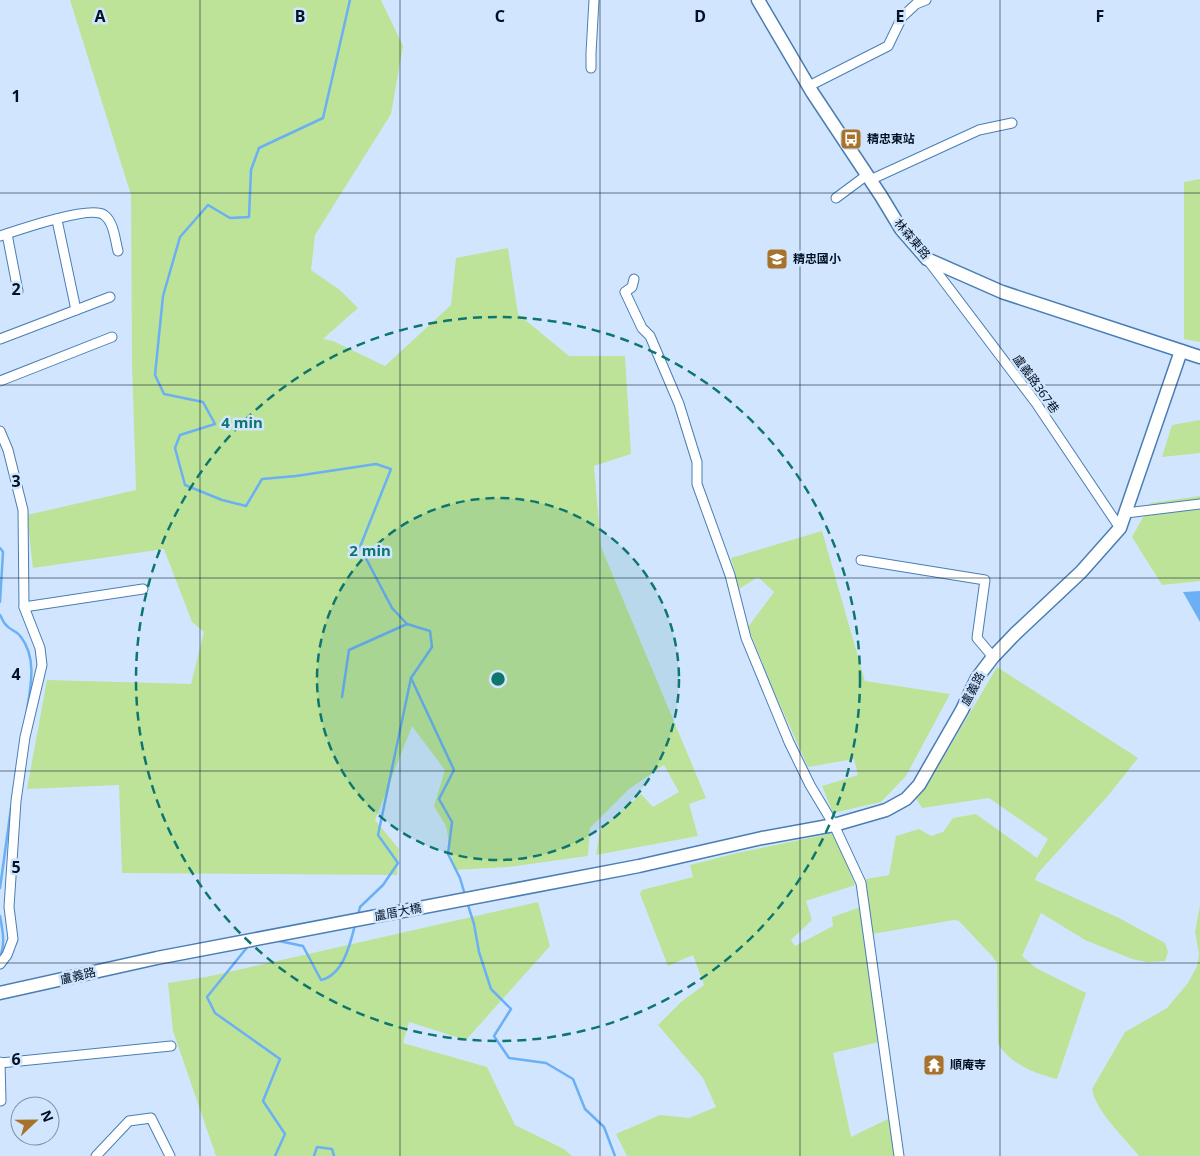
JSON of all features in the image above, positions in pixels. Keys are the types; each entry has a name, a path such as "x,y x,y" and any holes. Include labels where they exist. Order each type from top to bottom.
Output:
{"street":[{"path":"591,68 594,0"},
{"name":"林森東路","path":"758,0 809,86 901,229 927,259 1002,292 1200,357"},
{"path":"809,86 888,46 902,17 916,4 926,0"},
{"path":"836,198 869,177 979,130 1012,123"},
{"path":"18,291 4,235 88,212 99,212 106,216 112,226 118,251"},
{"path":"57,220 76,310"},
{"name":"盧義路367巷","path":"927,259 1036,403 1120,528"},
{"path":"634,278 632,287 625,292 642,328 650,336 678,404 697,462 697,484 730,575 746,638 788,742 810,785 834,825 848,853 862,890 900,1156"},
{"path":"0,339 110,298"},
{"path":"0,381 112,337"},
{"name":"盧義路","path":"639,866 762,838 834,825 886,810 906,799 920,785 962,710 977,678 993,657 1081,572 1120,528 1181,351"},
{"path":"0,430 8,450 23,510 24,607 40,648 42,665 26,737 16,801 10,907 13,939 7,955 0,964"},
{"path":"1126,513 1200,504"},
{"path":"861,560 985,580 977,638 993,657"},
{"path":"24,607 143,589"},
{"name":"盧厝大橋","path":"157,958 639,866"},
{"name":"盧義路","path":"0,993 157,958"},
{"path":"1,1101 0,1062 171,1046"},
{"path":"96,1156 129,1121 152,1118 170,1156"}],"green space":[{"path":"70,0 381,0 403,46 391,114 315,235 311,270 340,290 358,308 323,339 333,341 385,366 451,305 456,258 508,248 518,314 569,356 625,356 631,454 594,466 601,547 706,798 689,804 698,836 596,855 600,830 641,794 653,807 679,792 664,765 629,789 590,828 588,856 508,867 454,870 446,826 434,806 445,770 412,726 375,820 399,849 397,875 122,873 119,785 27,789 47,680 191,684 204,632 192,622 164,549 33,568 27,515 136,490 132,364 131,195"},
{"path":"1200,179 1200,342 1184,339 1184,182"},
{"path":"1200,420 1200,453 1162,457 1172,425"},
{"path":"1200,496 1200,581 1162,585 1132,537 1151,503"},
{"path":"822,531 865,681 950,694 906,776 881,802 833,813 822,786 858,775 854,759 808,767 748,627 774,592 758,577 739,589 731,558"},
{"path":"997,667 1138,758 1107,797 1038,873 1035,880 1119,918 1165,943 1168,952 1165,961 1147,962 1132,959 1085,940 1041,913 1022,956 1036,968 1086,993 1057,1079 1023,1067 1008,1056 998,1043 997,963 959,921 954,920 872,934 866,879 889,875 896,836 919,829 931,836 943,832 953,818 976,814 1037,858 1048,839 989,798 922,808 916,798 931,779"},
{"path":"834,833 855,885 806,901 812,920 791,940 795,946 833,926 832,917 861,907 879,1042 833,1053 851,1137 892,1117 896,1156 627,1156 616,1134 660,1115 689,1118 716,1107 703,1078 658,1025 681,1002 704,985 693,955 668,966 640,894 642,890 693,877 690,865 737,853"},
{"path":"538,902 550,946 466,1040 409,1022 403,1043 487,1067 515,1125 564,1149 572,1156 216,1156 173,1031 168,983 206,977"},
{"path":"1200,905 1200,1156 1139,1156 1111,1124 1099,1106 1092,1089 1125,1032 1167,1008 1188,983 1197,966 1199,954 1195,932"}],"water":[{"path":"1200,591 1200,622 1183,592"}],"waterway":[{"path":"350,0 323,118 259,148 251,170 249,217 230,218 208,205 180,237 163,296 155,375 164,394 203,402 215,424 180,435 175,448 185,485 222,500 246,506 262,479 376,464 391,469 360,547 392,608 407,624 430,631 432,647 411,678 378,835 398,863 383,885 360,907 358,915"},
{"path":"0,548 3,552 0,602"},
{"path":"0,615 4,623 18,633 30,655 31,675 26,716"},
{"path":"342,697 349,650 407,624"},
{"path":"411,678 454,770 439,799 452,822 448,854 460,878 465,895"},
{"path":"0,888 11,808"},
{"path":"467,902 474,924 479,952 491,989 511,1009 494,1036 509,1058 546,1063 573,1079 585,1109 604,1127 615,1156"},
{"path":"0,916 3,941 0,956"},
{"path":"279,941 303,946 321,980 329,977 340,966 348,950 355,925"},
{"path":"249,945 207,997 215,1013 280,1059 263,1101 285,1134 275,1156"},
{"path":"314,1156 317,1147 332,1149 334,1156"}],"place":[{"name":"精忠東站","path":"851,139"},
{"name":"精忠國小","path":"777,259"},
{"name":"順庵寺","path":"934,1065"}]}
